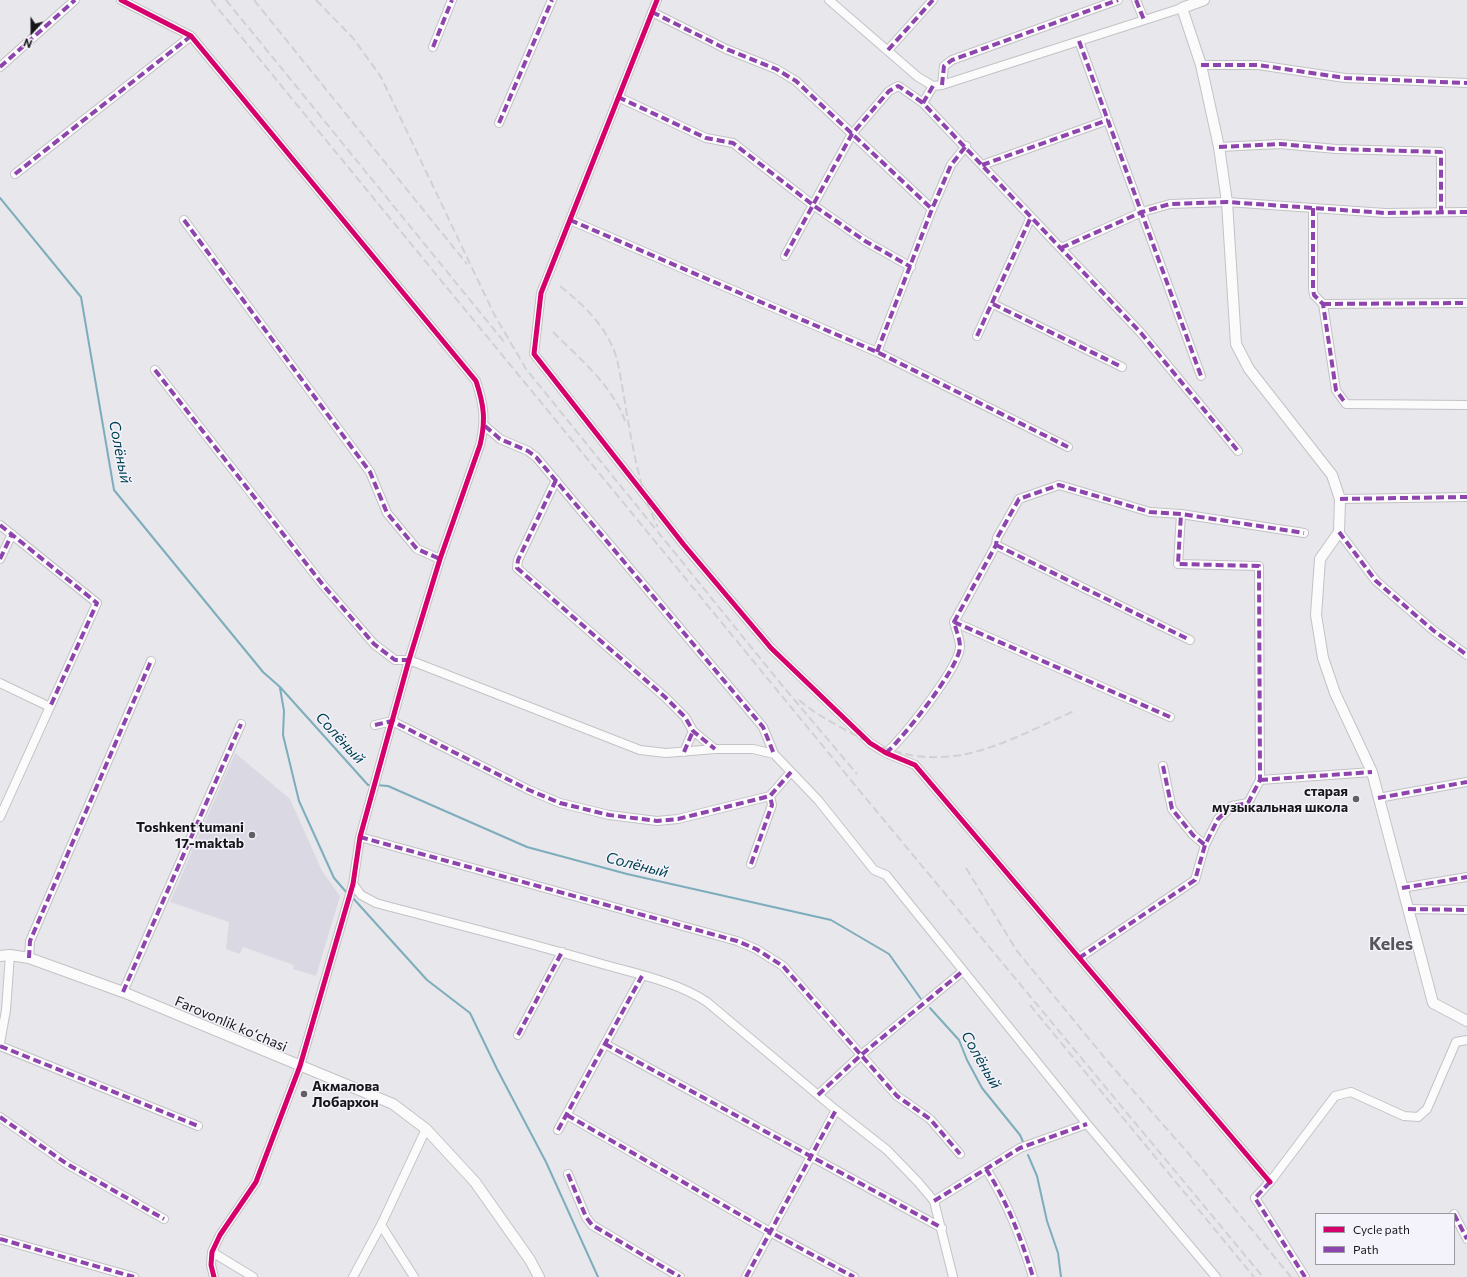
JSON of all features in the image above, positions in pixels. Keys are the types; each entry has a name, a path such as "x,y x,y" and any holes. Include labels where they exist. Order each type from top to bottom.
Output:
{"street":[{"path":"0,66 75,0"},
{"path":"122,0 191,36 476,381 483,401 485,426 480,445 440,559 409,660 360,837 352,887 348,902 300,1066 256,1182 220,1235 212,1252 211,1265 214,1277"},
{"path":"433,48 452,0"},
{"path":"499,123 552,0"},
{"path":"657,0 541,293 534,354 684,545 771,648 870,743 886,753 915,765 1270,1182"},
{"path":"829,0 918,77 933,86 942,85 1204,0"},
{"path":"888,50 933,0"},
{"path":"942,85 944,66 952,60 1118,0"},
{"path":"1136,0 1144,20"},
{"path":"1182,8 1201,65 1219,147 1227,202 1236,344 1249,369 1332,475 1340,499 1339,532 1320,559 1316,615 1323,658 1335,693 1372,772 1433,1002 1467,1021"},
{"path":"652,12 726,49 776,69 796,81 932,209"},
{"path":"15,174 191,36"},
{"path":"1079,41 1201,376"},
{"path":"1201,65 1258,65 1345,78 1467,83"},
{"path":"785,256 852,134 889,91 898,86 922,103 966,146 982,165 1141,333 1238,451"},
{"path":"922,103 933,86"},
{"path":"618,97 706,138 734,143 813,205 865,241 911,267"},
{"path":"982,165 1108,120"},
{"path":"1219,147 1280,144 1336,149 1441,152 1441,212"},
{"path":"877,352 911,267 932,209 951,165 966,146"},
{"path":"1061,248 1142,212 1170,204 1227,202 1385,213 1467,212"},
{"path":"1313,208 1314,295 1323,304 1336,390 1346,404 1467,405"},
{"path":"977,336 993,304 1031,216"},
{"path":"184,220 370,472 387,514 417,549 440,559"},
{"path":"570,220 877,352 1068,447"},
{"path":"1323,304 1467,303"},
{"path":"993,304 1122,367"},
{"path":"155,370 322,585 374,644 395,660 409,660 640,750 666,753 753,749 774,754"},
{"path":"485,426 500,439 528,452 536,458 556,480 763,727 774,754 818,800 874,870 886,875 1087,1124 1216,1277"},
{"path":"556,480 518,560 517,568 665,697 685,718 693,731 715,750"},
{"path":"886,753 927,705 948,675 960,647 954,622 996,545 997,538 1019,499 1059,485 1150,512 1181,514 1304,533"},
{"path":"1340,499 1467,497"},
{"path":"1079,958 1195,880 1205,845 1218,819 1232,806 1248,803 1260,780 1259,566 1178,564 1181,514"},
{"path":"0,525 97,603 0,817"},
{"path":"1339,532 1376,581 1434,631 1467,655"},
{"path":"0,559 12,534"},
{"path":"996,545 1190,640"},
{"path":"954,622 1170,717"},
{"path":"29,958 30,941 151,661"},
{"path":"0,683 50,707"},
{"path":"375,725 392,721 529,790 560,803 609,815 657,821 678,818 770,796 792,772"},
{"path":"122,992 241,724"},
{"path":"684,752 693,731"},
{"path":"1163,766 1172,809 1193,835 1205,845"},
{"path":"1260,780 1372,772"},
{"path":"1378,798 1467,782"},
{"path":"751,864 772,805 770,796"},
{"path":"360,837 737,941 756,949 782,966 897,1096 930,1119 960,1154"},
{"path":"1402,888 1467,877"},
{"path":"352,887 361,895 376,903 562,952 694,993 707,1002 836,1110 887,1150 934,1201 942,1228 953,1277"},
{"path":"1408,909 1467,910"},
{"path":"518,1035 562,952"},
{"path":"5,955 6,1010 0,1045 198,1126"},
{"name":"Farovonlik koʻchasi","path":"5,955 29,958 122,992 393,1104 426,1129 476,1182 530,1260 539,1277"},
{"path":"818,1094 861,1055 963,971"},
{"path":"558,1130 642,976"},
{"path":"1305,1277 1255,1198 1270,1182 1335,1096 1351,1092 1404,1116 1418,1117 1427,1109 1456,1042 1467,1040"},
{"path":"605,1044 942,1228"},
{"path":"746,1277 836,1110"},
{"path":"567,1115 770,1232 854,1277"},
{"path":"0,1117 67,1164 164,1219"},
{"path":"934,1201 1020,1148 1087,1124"},
{"path":"353,1277 381,1225 426,1129"},
{"path":"986,1169 1001,1192 1020,1232 1034,1277"},
{"path":"568,1174 586,1216 592,1225 680,1277"},
{"path":"1455,1217 1467,1239"},
{"path":"381,1225 414,1277"},
{"path":"0,1239 134,1277"},
{"path":"212,1252 253,1277"}],"shaded area":[{"name":"Toshkent tumani 17-maktab","path":"235,753 290,799 322,871 340,896 316,976 293,969 294,965 243,947 240,954 226,949 229,922 170,902"}],"waterway":[{"name":"Солёный","path":"0,198 81,297 114,490 263,672 280,687 368,785 372,785"},
{"path":"280,688 284,711 283,735 299,801 334,878 347,893"},
{"name":"Солёный","path":"376,785 388,786 527,847 627,874 831,920 889,954 921,999"},
{"path":"352,897 427,980 470,1013 497,1069 546,1162 598,1277"},
{"name":"Солёный","path":"930,1008 959,1040 967,1060 982,1088 1020,1135 1024,1144"},
{"name":"Солёный","path":"1028,1155 1037,1176 1047,1221 1058,1253 1061,1277"}],"railway":[{"path":"211,0 859,790 1263,1277"},
{"path":"226,0 505,343"},
{"path":"254,0 467,264"},
{"path":"316,0 353,38 381,77 494,314 526,369 781,684 857,774"},
{"path":"560,286 594,318 608,337 613,348 617,359 637,468 650,509 658,527"},
{"path":"553,332 604,384 625,421"},
{"path":"799,700 832,723 884,748 913,755 940,757 966,754 991,747 1074,711"},
{"path":"966,868 1017,951 1109,1063 1202,1169 1291,1277"},
{"path":"1030,1005 1254,1277"}],"marked path":[{"path":"0,67 75,0"},
{"path":"433,47 452,0"},
{"path":"499,123 552,0"},
{"path":"888,50 933,0"},
{"path":"942,85 944,66 952,60 1118,0"},
{"path":"1136,0 1144,20"},
{"path":"652,12 726,49 776,69 796,81 932,209"},
{"path":"15,174 191,36"},
{"path":"1079,41 1201,376"},
{"path":"1201,65 1258,65 1345,78 1467,83"},
{"path":"785,256 852,134 889,91 898,86 923,103"},
{"path":"933,86 923,103 1141,333 1238,451"},
{"path":"618,97 706,138 733,143 813,205 865,241 911,267"},
{"path":"982,165 1108,120"},
{"path":"1219,147 1280,144 1336,149 1441,152 1441,212"},
{"path":"877,352 932,209 951,165 966,146"},
{"path":"1061,248 1142,212 1170,204 1227,202 1385,213 1467,212"},
{"path":"1313,208 1314,295 1323,304 1336,390 1346,404"},
{"path":"977,336 1031,217"},
{"path":"184,220 370,472 387,513 417,549 440,559"},
{"path":"570,220 877,352 1068,447"},
{"path":"1323,304 1467,303"},
{"path":"993,304 1122,367"},
{"path":"155,370 323,585 374,644 395,660 409,660"},
{"path":"485,426 500,439 528,451 536,457 763,727 774,754"},
{"path":"556,480 518,560 517,568 665,697 685,717 693,731 715,749"},
{"path":"886,753 905,733 941,686 957,657 960,647 954,622 996,545 997,538 1019,499 1059,485 1150,512 1181,514 1304,533"},
{"path":"1340,499 1467,497"},
{"path":"1079,958 1195,880 1205,845 1218,819 1232,806 1248,803 1260,780 1259,566 1178,564 1181,514"},
{"path":"0,525 97,603 50,707"},
{"path":"1339,532 1376,581 1434,631 1467,655"},
{"path":"0,559 12,534"},
{"path":"996,545 1190,640"},
{"path":"954,622 1170,717"},
{"path":"29,958 30,941 151,661"},
{"path":"375,725 392,721 529,790 560,803 609,815 657,821 678,819 770,796 791,772"},
{"path":"123,992 241,724"},
{"path":"684,752 693,731"},
{"path":"1163,766 1172,809 1193,835 1205,845"},
{"path":"1260,780 1372,772"},
{"path":"1378,798 1467,782"},
{"path":"751,864 772,805 770,796"},
{"path":"360,837 737,941 756,949 783,966 897,1096 930,1119 960,1154"},
{"path":"1402,888 1467,877"},
{"path":"1408,909 1467,910"},
{"path":"518,1035 562,952"},
{"path":"818,1095 861,1055 963,971"},
{"path":"558,1130 642,976"},
{"path":"605,1044 942,1228"},
{"path":"0,1046 198,1126"},
{"path":"746,1277 836,1110"},
{"path":"567,1115 770,1232 854,1277"},
{"path":"0,1117 67,1164 164,1219"},
{"path":"934,1201 1020,1148 1087,1124"},
{"path":"986,1169 1001,1195 1013,1221 1024,1248 1033,1277"},
{"path":"568,1174 586,1217 592,1225 680,1277"},
{"path":"1270,1182 1255,1198 1305,1277"},
{"path":"1455,1216 1467,1239"},
{"path":"0,1239 134,1277"}],"cycle path":[{"path":"121,0 191,36 476,381 481,398 483,413 483,428 480,445 440,559 409,660 360,837 353,884 300,1066 256,1182 220,1235 212,1252 211,1265 214,1277"},
{"path":"657,0 541,293 534,354 684,545 771,648 870,743 886,753 915,765 1270,1182"}],"place":[{"name":"старая музыкальная школа","path":"1356,799"},
{"name":"Toshkent tumani 17-maktab","path":"252,835"},
{"name":"Акмалова Лобархон","path":"304,1094"}],"district":[{"name":"Keles","path":"1391,944"}]}
